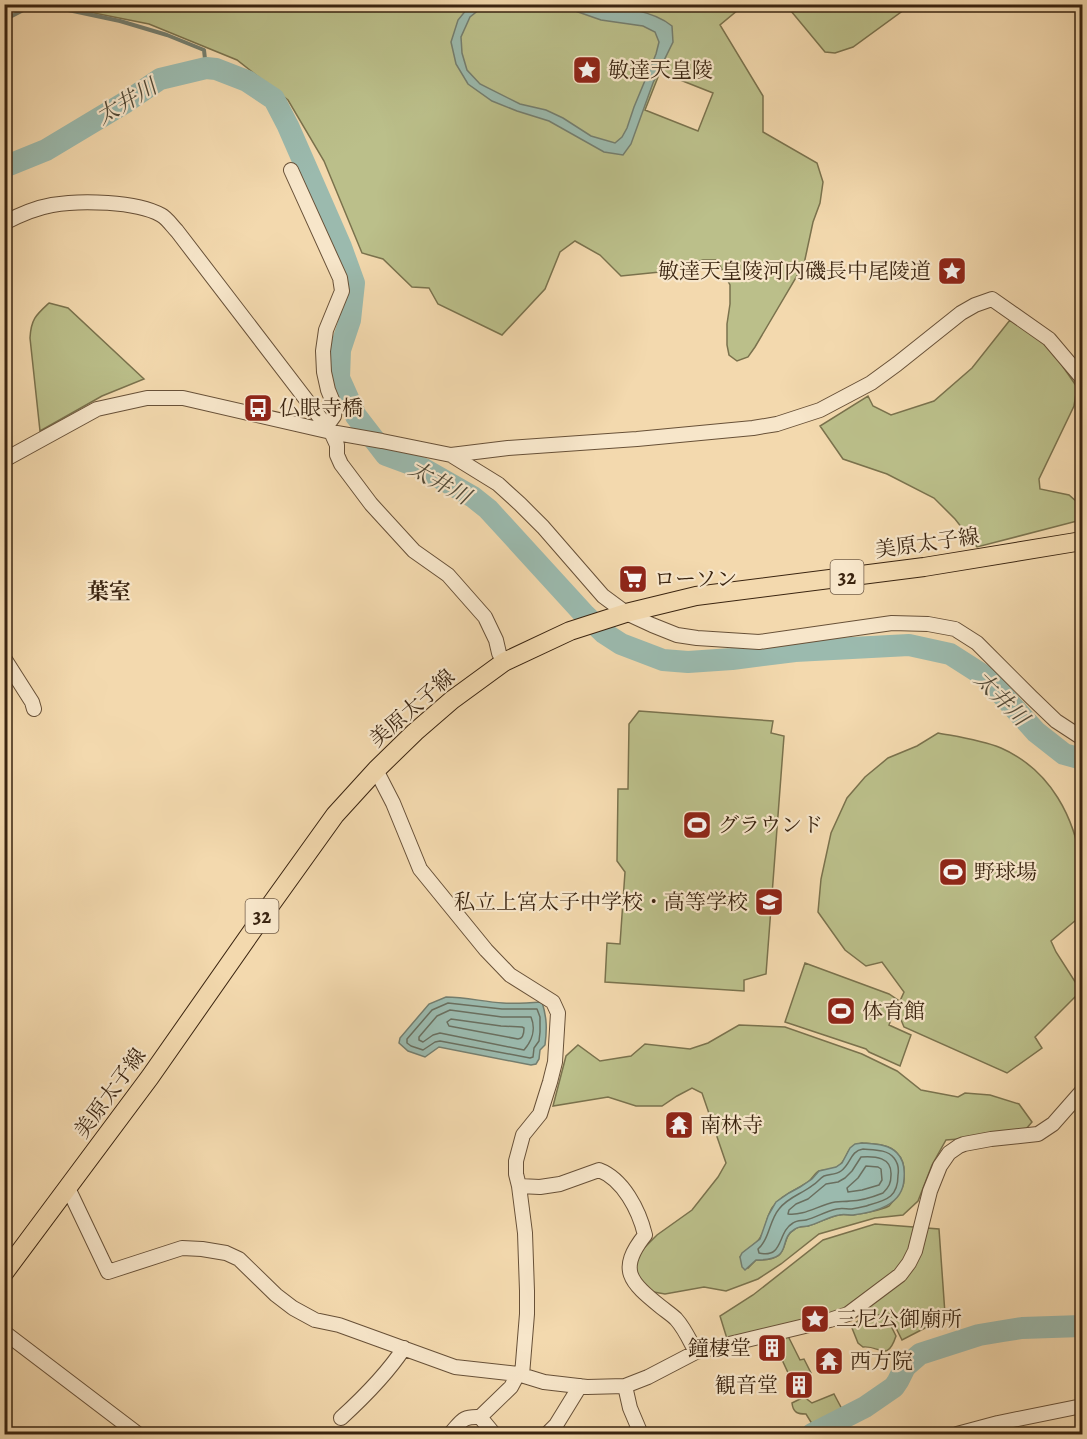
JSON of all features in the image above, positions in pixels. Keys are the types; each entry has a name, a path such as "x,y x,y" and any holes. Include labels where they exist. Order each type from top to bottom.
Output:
{"main road":[{"name":"美原太子線","path":"4,1273 150,1077 330,822 376,770 415,732 504,662 583,627 619,615 696,597 924,567 1083,541"}],"street":[{"path":"291,170 340,278 342,291 326,330 322,351 328,390 335,407 332,430"},
{"path":"4,223 25,213 51,205 93,202 124,205 149,210 163,216 332,430 341,464 371,504 414,551 448,575 484,617 504,662"},
{"path":"4,460 97,409 147,398 183,398 451,455 508,448 753,428 777,424 820,410 871,383 962,313 992,299 1049,339 1083,378"},
{"path":"451,455 498,484 520,504 543,527 619,615 677,635 759,642 892,623 928,624 955,629 977,643 1056,721 1083,738"},
{"path":"4,658 32,702 34,709"},
{"path":"376,770 393,803 420,869 486,950 510,975 553,1002 558,1013 555,1062 550,1082 540,1114 523,1135 516,1161 525,1233 527,1291 527,1314 520,1375 480,1417 464,1419 450,1434"},
{"path":"68,1188 108,1272 182,1248 226,1253 239,1259 293,1308 315,1320 339,1325 455,1367 520,1375 544,1382 588,1388 625,1386 648,1377 696,1352 848,1314 900,1275 909,1263 915,1251 930,1191 940,1166 949,1154 964,1144 991,1138 1038,1134 1053,1124 1083,1091"},
{"path":"519,1186 560,1184 599,1170 615,1179 624,1188 645,1235 631,1256 628,1267 632,1279 652,1300 675,1318 696,1352"},
{"path":"4,1332 138,1434"},
{"path":"341,1418 363,1398 395,1362 404,1348"},
{"path":"547,1434 556,1425 580,1386"},
{"path":"625,1386 630,1408 641,1434"},
{"path":"957,1434 1083,1406"},
{"path":"480,1417 494,1434"}],"green space":[{"path":"54,5 744,5 720,25 763,96 763,132 817,163 823,182 820,203 813,222 804,264 755,347 748,357 737,361 729,355 727,345 730,285 717,260 703,260 660,272 621,276 600,255 575,241 560,252 545,289 502,335 438,304 429,288 412,287 383,259 362,253 324,161 288,100 237,60 149,24","holes":["660,72 713,93 698,131 645,110"]},
{"path":"786,5 924,5 904,10 853,47 835,53 825,52"},
{"path":"49,303 68,308 144,379 102,396 40,431 30,338 35,318"},
{"path":"1010,320 1048,345 1077,387 1074,406 1039,479 1040,489 1069,495 1077,502 1081,520 977,547 955,519 934,498 887,474 843,459 820,426 868,396 873,406 891,415 934,401 972,368"},
{"name":"グラウンド","path":"639,711 773,721 771,733 784,736 766,974 744,980 744,991 605,982 607,943 620,944 625,872 617,861 618,789 628,789 629,724"},
{"name":"野球場","path":"938,733 1001,748 1019,757 1034,769 1058,798 1079,849 1084,891 1082,915 1051,941 1081,991 1035,1037 1042,1048 1007,1073 904,1027 899,1015 902,1002 900,1001 904,992 882,962 866,966 845,950 818,912 821,879 831,833 847,798 865,777 888,758 917,746"},
{"name":"体育館","path":"805,963 889,994 898,1000 889,1025 911,1035 900,1066 866,1049 785,1022"},
{"path":"739,1025 785,1027 862,1054 897,1071 921,1090 958,1097 965,1093 990,1095 1019,1104 1032,1122 1026,1129 1011,1135 946,1140 932,1165 918,1201 903,1215 875,1218 819,1234 758,1279 726,1291 704,1287 665,1294 648,1291 641,1283 635,1266 642,1250 657,1235 692,1210 726,1163 702,1093 692,1088 662,1106 636,1106 608,1097 553,1106 566,1056 578,1045 600,1061 631,1056 645,1044 690,1049 708,1043","holes":["862,1143 890,1148 903,1162 903,1186 890,1205 866,1213 835,1216 797,1228 790,1233 781,1253 776,1257 756,1260 748,1268 740,1257 760,1238 775,1203 809,1181 819,1171 837,1167 852,1147"]},
{"path":"875,1224 939,1229 945,1314 902,1340 889,1314 849,1317 728,1342 720,1316 753,1295 823,1240"},
{"path":"884,1318 888,1320 896,1336 889,1349 882,1351 863,1347 858,1343 852,1328 854,1324 865,1319"},
{"path":"788,1336 800,1360 804,1359 811,1373 803,1377 800,1372 790,1377 778,1351 780,1350 777,1345 785,1341 784,1338"},
{"path":"834,1394 843,1411 842,1414 814,1427 806,1414 793,1409 792,1403 804,1397 812,1403"}],"water":[{"path":"471,4 485,5 470,17 461,37 462,53 467,70 480,84 520,104 546,110 591,136 615,143 627,128 656,54 659,42 655,32 643,26 601,20 558,5 618,7 648,14 672,26 673,42 653,83 631,144 623,155 604,152 549,121 492,101 468,84 456,64 451,42 458,20"},
{"path":"446,997 508,1003 542,1002 546,1018 546,1039 536,1064 531,1065 439,1047 425,1057 408,1051 399,1043 400,1038 429,1004"},
{"path":"862,1143 881,1145 897,1153 904,1165 904,1179 899,1195 887,1206 871,1212 839,1215 797,1228 790,1233 781,1253 776,1257 756,1260 745,1270 740,1257 760,1239 776,1202 812,1179 819,1171 836,1167 842,1163 850,1148"}],"waterway":[{"path":"4,20 35,4"},
{"path":"40,4 120,21 167,35 204,50 206,68"},
{"name":"太井川","path":"4,167 46,150 160,79 206,68 216,69 247,81 274,99 341,247 354,283 350,320 340,350 339,378 356,416 386,455 424,469 473,497 488,509 604,633 621,644 663,660 688,662 795,651 909,645 950,654 986,677 1036,732 1064,754 1082,759"},
{"path":"812,1434 865,1407 894,1387 905,1367 920,1354 979,1335 1022,1328 1082,1326"}],"place":[{"name":"敏達天皇陵","path":"587,70"},
{"name":"敏達天皇陵河内磯長中尾陵道","path":"952,271"},
{"name":"仏眼寺橋","path":"258,408"},
{"name":"ローソン","path":"633,579"},
{"name":"グラウンド","path":"697,825"},
{"name":"野球場","path":"953,872"},
{"name":"私立上宮太子中学校・高等学校","path":"769,902"},
{"name":"体育館","path":"841,1011"},
{"name":"南林寺","path":"679,1125"},
{"name":"三尼公御廟所","path":"815,1319"},
{"name":"鐘棲堂","path":"772,1348"},
{"name":"西方院","path":"829,1361"},
{"name":"観音堂","path":"799,1385"}],"district":[{"name":"葉室","path":"109,591"}]}
